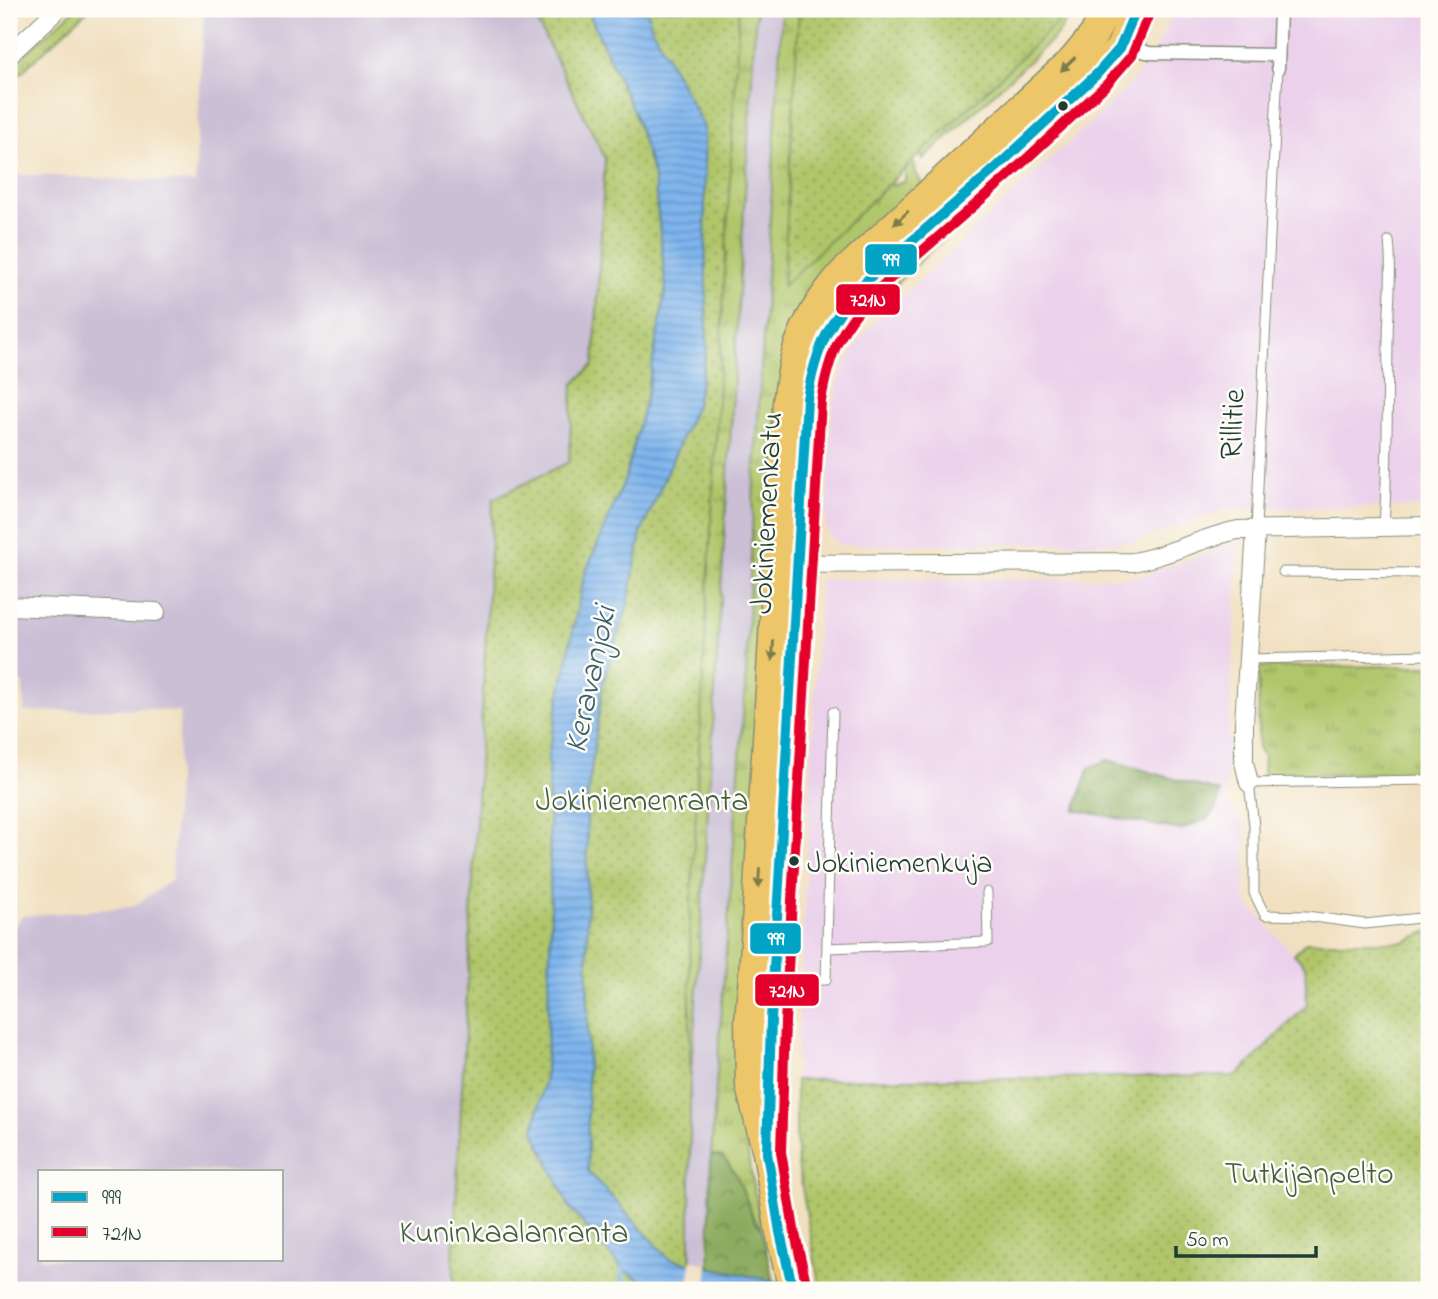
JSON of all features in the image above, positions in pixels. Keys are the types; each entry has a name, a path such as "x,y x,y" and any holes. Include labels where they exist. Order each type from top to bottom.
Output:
{"main road":[{"name":"Jokiniemenkatu","path":"788,563 787,403 799,342 814,312 842,274 1073,60 1093,36 1107,9"},
{"name":"Jokiniemenkatu","path":"793,1290 767,1153 771,1020 764,976 788,563 812,369 819,346 833,318 849,298 1097,74 1120,48 1136,9"}],"street":[{"path":"9,55 58,9"},
{"path":"1142,51 1278,62 1280,9"},
{"path":"788,563 1133,562 1150,559 1217,534 1238,530 1429,526"},
{"name":"Rillitie","path":"1249,783 1244,762 1244,723 1256,529"},
{"path":"9,606 156,612"}],"lane":[{"name":"Rillitie","path":"1256,529 1278,62"},
{"path":"1384,527 1391,262 1389,241"},
{"path":"1283,572 1429,573"},
{"path":"1247,659 1429,655"},
{"path":"764,976 792,981 826,980 833,712"},
{"path":"1429,780 1249,783 1254,826 1254,893 1265,915 1307,916 1365,924 1429,917"},
{"path":"827,948 988,942 987,892"}],"shaded area":[{"path":"204,9 357,9 413,12 414,9 531,9 605,158 594,364 573,386 569,462 493,499 453,1260 455,1290 9,1290 9,936 22,916 132,907 172,880 180,712 142,708 24,712 23,683 9,683 9,174 195,183"},
{"path":"756,9 782,9 754,483 746,676 711,1150 706,1290 689,1290 690,1084"},
{"path":"1174,9 1429,9 1429,507 1230,508 1130,543 842,545 834,540 826,526 832,411 840,376 862,337 1126,89 1148,61 1166,30"},
{"path":"1239,542 1225,803 1245,825 1245,901 1305,966 1307,1005 1237,1076 796,1080 820,579 1138,577"}],"green space":[{"path":"75,9 89,9 9,84 9,68"},
{"name":"Kuninkaalanranta","path":"531,9 587,9 635,115 654,177 666,288 647,394 625,479 584,576 548,755 551,923 546,1072 534,1131 623,1270 660,1290 455,1290 453,1260 493,499 569,462 573,385 594,364 605,158"},
{"name":"Jokiniemenranta","path":"647,9 739,9 690,922 690,1263 669,1259 588,1172 587,800 603,683 628,604 641,533 696,405 707,348 706,305"},
{"path":"733,9 756,9 690,1084 690,1263 669,1259"},
{"path":"782,9 820,9 832,192 905,182 905,163 909,156 922,184 791,332 742,1112 762,1230 753,1217 737,1176 711,1155 746,676 754,483"},
{"path":"799,9 1068,9 1064,16 783,286"},
{"path":"1055,9 1074,9 1056,36 923,159 915,142"},
{"path":"1125,59 1133,60 974,212 971,213 966,208"},
{"path":"954,218 959,223 957,226 855,323 833,359 825,382 822,404 813,521 807,520 812,417 819,378 851,314"},
{"path":"1429,666 1429,772 1263,776 1264,756 1258,748 1259,667"},
{"path":"1108,760 1220,792 1216,809 1207,819 1180,830 1075,810 1089,768"},
{"name":"Tutkijanpelto","path":"1429,931 1429,1290 820,1290 798,1165 796,1080 1237,1076 1307,1005 1305,966 1294,954 1306,942 1404,942"},
{"path":"711,1155 723,1157 737,1176 753,1217 762,1230 773,1281 709,1267"}],"water":[{"name":"Keravanjoki","path":"587,9 647,9 651,26 704,127 707,348 696,405 641,533 628,604 603,683 587,800 588,1171 669,1259 817,1290 660,1290 623,1270 569,1207 534,1131 546,1072 551,923 548,755 584,576 625,479 647,394 666,288 654,177 635,115"}],"pier":[{"path":"691,1260 708,1264 706,1290 689,1290"}],"waterway":[{"path":"621,1290 623,1270 626,1266"}],"transit line":[{"name":"999","path":"793,1290 767,1153 771,1020 807,399 815,365 833,322 865,282 997,167 1097,74 1120,48 1136,9"},
{"name":"721N","path":"807,1287 781,1152 785,1021 821,401 828,369 845,329 863,305 1107,84 1132,55 1149,14"}],"place":[{"name":"Jokiniemenkuja","path":"794,861"}]}
